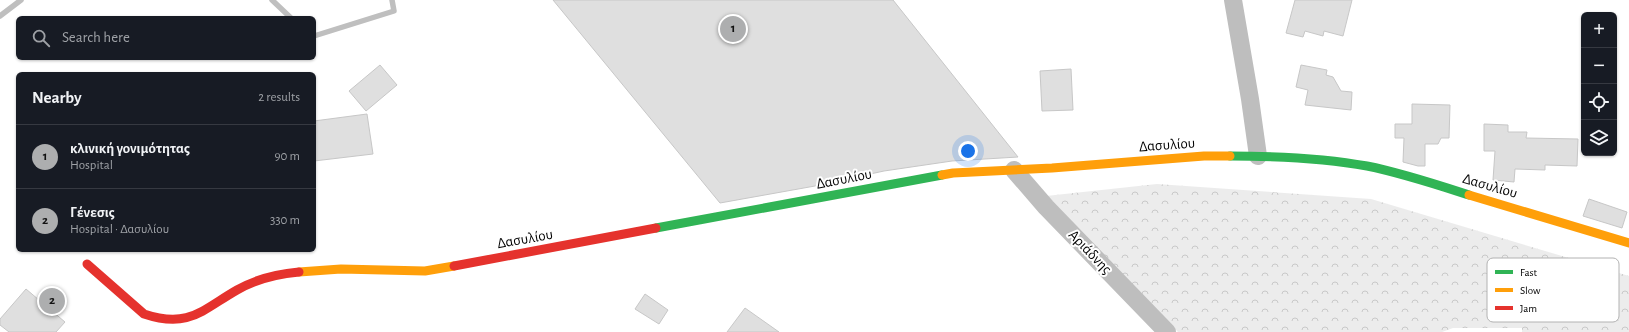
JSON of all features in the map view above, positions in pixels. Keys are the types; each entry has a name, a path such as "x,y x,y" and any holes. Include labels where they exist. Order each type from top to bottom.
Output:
{"street":[{"path":"1233,0 1258,156"},
{"name":"Δασυλίου","path":"87,264 144,314 157,318 182,319 197,315 238,289 260,279 285,273 330,269 409,271 441,268 953,173 1204,156 1258,156 1305,159 1366,166 1408,176 1629,243"},
{"name":"Αριάδνης","path":"1014,170 1046,207 1167,332"}],"green space":[{"path":"1157,184 1371,199 1569,258 1487,258 1487,322 1619,322 1619,273 1629,276 1629,332 1522,332 1522,328 1453,328 1442,332 1178,332 1046,196"}],"building":[{"path":"553,0 893,0 1018,157 952,161 884,171 815,186 720,203"},
{"path":"1295,0 1352,0 1343,36 1324,31 1323,36 1305,31 1303,37 1286,33"},
{"path":"380,65 397,85 366,111 349,91"},
{"path":"1301,65 1327,70 1326,75 1333,77 1341,91 1352,92 1351,110 1305,105 1308,90 1296,87"},
{"path":"1071,69 1073,110 1042,111 1040,71"},
{"path":"1412,104 1450,105 1449,138 1441,138 1438,144 1425,144 1425,166 1418,166 1403,162 1404,138 1395,138 1395,124 1412,124"},
{"path":"367,114 373,154 316,161 316,121"},
{"path":"1484,124 1508,125 1508,132 1527,132 1526,138 1578,139 1577,166 1545,165 1545,170 1515,169 1514,182 1493,180 1495,151 1484,151"},
{"path":"1589,199 1627,212 1622,228 1583,216"},
{"path":"26,289 65,322 56,332 9,332 0,325 0,319"},
{"path":"645,294 668,310 659,324 635,309"},
{"path":"745,308 779,332 727,332"}],"waterway":[{"path":"0,16 21,0"},
{"path":"272,0 289,16"},
{"path":"316,35 394,11 392,0"}],"traffic: fast":[{"path":"1230,156 1299,158 1351,163 1406,175 1469,195"},
{"path":"656,228 942,175"}],"traffic: slow":[{"path":"942,175 1204,156 1230,156"},
{"path":"1469,195 1629,243"},
{"path":"299,272 341,269 425,271 454,266"}],"traffic: jam":[{"path":"454,266 656,228"},
{"path":"87,264 144,314 159,318 173,319 194,315 237,290 259,280 299,272"}],"place":[{"name":"κλινική γονιμότητας","path":"733,29"},
{"name":"Γένεσις","path":"52,301"}]}
